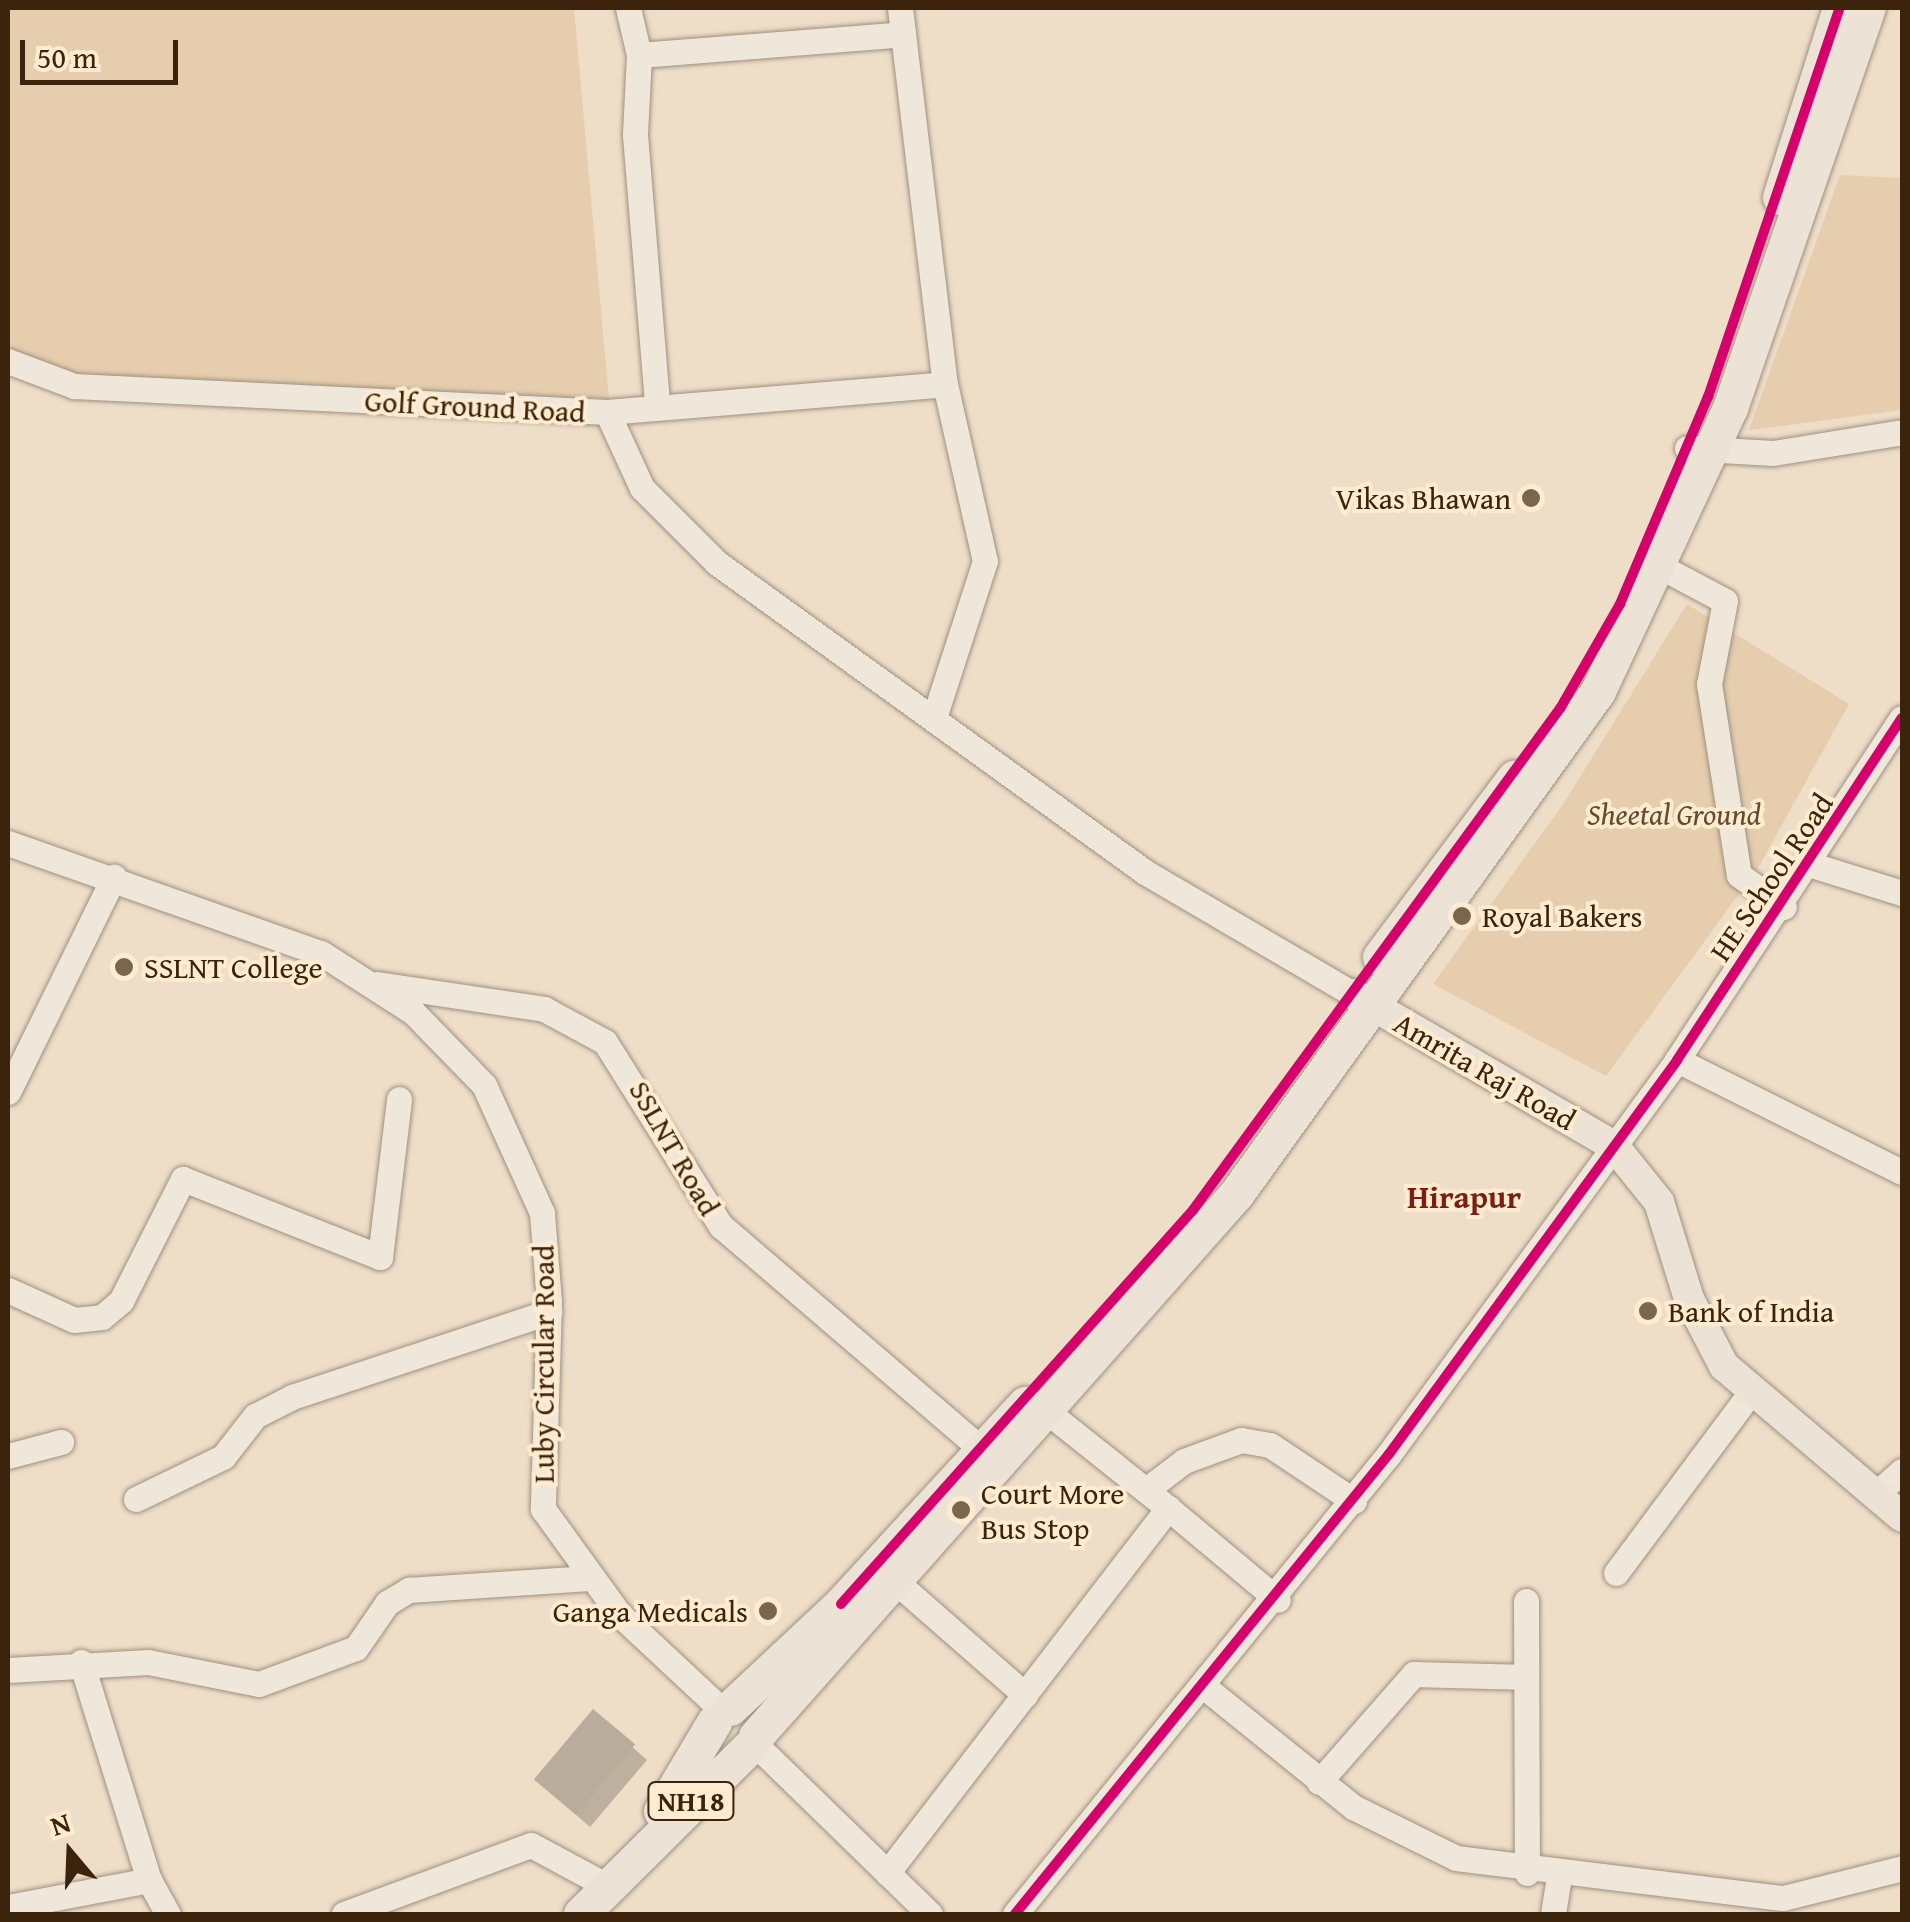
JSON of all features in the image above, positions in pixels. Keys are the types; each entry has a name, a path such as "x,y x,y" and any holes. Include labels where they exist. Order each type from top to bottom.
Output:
{"highway":[{"name":"NH18","path":"581,1914 635,1855 752,1742 895,1581 1363,1000 1564,743 1662,568 1840,8"},
{"name":"NH18","path":"635,1855 722,1714 992,1458 1049,1413 1238,1193 1561,708 1620,604 1699,450 1868,8"},
{"path":"722,1714 749,1712 752,1742"}],"main road":[{"name":"Amrita Raj Road","path":"1363,1000 1614,1146 1650,1185 1699,1322 1750,1393 1902,1518"}],"street":[{"path":"628,8 639,56 635,135 657,401"},
{"path":"900,8 945,384 985,562 934,718"},
{"path":"639,56 903,34"},
{"name":"Golf Ground Road","path":"8,361 74,386 607,412 657,401 753,406 945,384"},
{"path":"607,412 642,488 717,562 1145,872 1363,1000"},
{"path":"1699,450 1806,450 1902,432"},
{"path":"1662,568 1726,601 1709,684 1739,875 1784,907"},
{"name":"HE School Road","path":"1015,1914 1206,1690 1354,1501 1677,1060 1812,865 1902,718"},
{"name":"Luby Circular Road","path":"8,843 269,928 367,982 450,1045 510,1126 542,1213 549,1312 543,1509 592,1578 722,1714"},
{"path":"1812,865 1902,893"},
{"path":"8,1092 114,876"},
{"name":"SSLNT Road","path":"367,982 544,1008 605,1042 720,1226 992,1458"},
{"path":"1677,1060 1902,1172"},
{"path":"8,1290 74,1320 102,1317 121,1301 183,1179 380,1257 399,1098"},
{"path":"136,1499 223,1456 255,1416 292,1397 549,1312"},
{"path":"1616,1573 1750,1393"},
{"path":"1049,1413 1278,1600"},
{"path":"1146,1490 1198,1454 1241,1440 1270,1445 1354,1501"},
{"path":"8,1456 61,1442"},
{"path":"1875,1495 1902,1472"},
{"path":"887,1873 1168,1508"},
{"path":"8,1670 81,1662 148,1662 259,1684 356,1648 387,1603 409,1590 592,1578"},
{"path":"895,1581 1025,1696"},
{"path":"1526,1601 1527,1873"},
{"path":"81,1662 149,1880 168,1914"},
{"path":"1319,1782 1414,1674 1526,1676"},
{"path":"1206,1690 1319,1782 1388,1830 1456,1858 1527,1873 1783,1898 1902,1868"},
{"path":"752,1742 930,1914"},
{"path":"344,1914 531,1846 606,1886"},
{"path":"1553,1914 1560,1877"},
{"path":"8,1907 48,1907 149,1880"}],"green space":[{"path":"8,8 574,8 609,400 76,380 8,361"},
{"path":"1840,175 1902,178 1902,410 1749,430"},
{"name":"Sheetal Ground","path":"1687,604 1849,704 1758,868 1606,1076 1433,984 1564,803"}],"building":[{"path":"593,1709 635,1744 576,1815 534,1779"}],"cycle path":[{"path":"841,1604 1193,1210 1561,707 1620,604 1708,397 1840,8"},
{"path":"1015,1914 1389,1454 1677,1060 1902,718"}],"place":[{"name":"Vikas Bhawan","path":"1531,498"},
{"name":"Royal Bakers","path":"1462,916"},
{"name":"SSLNT College","path":"124,967"},
{"name":"Bank of India","path":"1648,1311"},
{"name":"Court More Bus Stop","path":"961,1510"},
{"name":"Ganga Medicals","path":"768,1611"}],"district":[{"name":"Hirapur","path":"1464,1197"}]}
